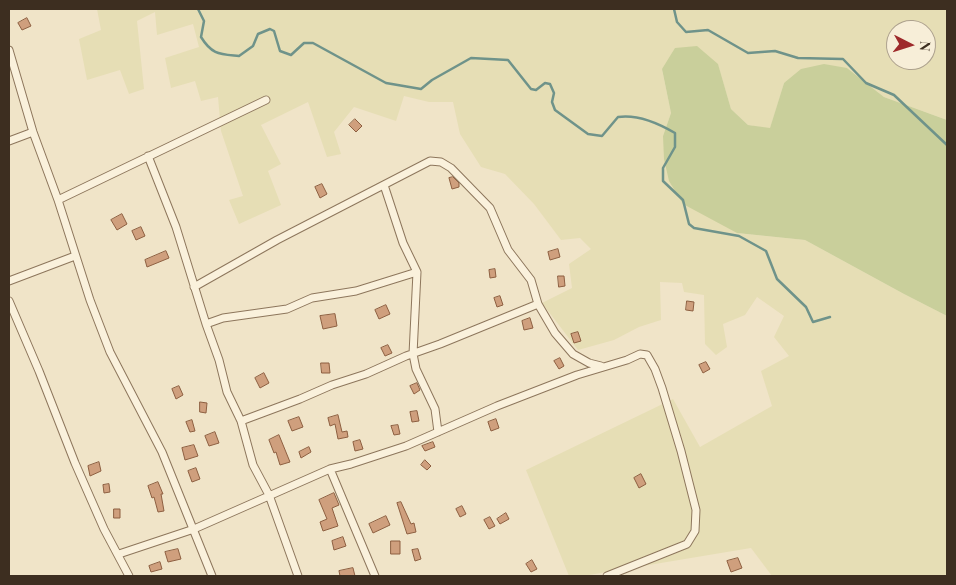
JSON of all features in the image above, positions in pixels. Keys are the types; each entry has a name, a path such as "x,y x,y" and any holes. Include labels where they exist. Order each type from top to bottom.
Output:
{"street":[{"path":"9,50 33,132 110,352 162,452 212,576"},
{"path":"58,200 266,100"},
{"path":"9,141 33,132"},
{"path":"148,156 176,227 227,392 242,421 253,465 269,495 298,576"},
{"path":"194,287 238,260 430,161 441,162 451,168 490,208 508,250 531,280 538,304 555,333 573,354 589,363 603,366"},
{"path":"384,185 403,243 417,272 413,354 416,369 435,409 438,432"},
{"path":"9,281 75,256"},
{"path":"206,324 223,318 287,309 312,298 356,291 417,272"},
{"path":"9,301 75,463 104,529 119,554 129,576"},
{"path":"242,421 259,413 300,400 332,385 366,374 538,304"},
{"path":"119,554 194,528 330,469 406,446 497,406 603,366 627,360 640,354 647,355 655,369 666,400 681,451 696,510 695,531 687,544 607,576"},
{"path":"330,469 375,576"}],"shaded area":[{"path":"97,9 947,9 947,120 884,97 847,68 784,83 770,129 748,125 731,109 718,65 662,69 671,113 663,136 737,233 805,240 947,316 947,576 772,576 751,548 583,576 569,576 526,470 673,399 700,447 772,406 761,371 789,356 774,337 784,316 757,297 745,315 723,324 727,347 716,355 705,344 704,295 684,292 682,283 660,282 661,320 639,327 614,340 578,350 542,303 572,288 569,264 591,249 580,238 561,240 534,204 505,174 481,167 460,134 453,102 429,102 404,96 396,121 354,107 334,132 341,154 327,157 308,102 261,125 281,164 268,171 281,205 239,224 229,200 243,196 221,131 218,97 201,101 195,81 171,88 165,58 199,47 193,24 157,35 155,12 137,21 144,89 129,94 120,70 87,80 79,39 101,30"}],"green space":[{"path":"697,46 718,64 731,109 748,125 770,128 784,83 801,69 824,64 847,68 884,97 947,120 947,316 805,240 737,233 683,204 669,181 664,159 663,136 671,113 662,69 675,48"}],"building":[{"path":"27,18 31,26 22,30 18,23"},
{"path":"355,119 362,126 356,132 349,125"},
{"path":"453,177 459,183 459,187 452,189 449,178"},
{"path":"322,184 327,194 320,198 315,187"},
{"path":"122,214 127,224 117,230 111,220"},
{"path":"141,227 145,236 136,240 132,231"},
{"path":"558,249 560,257 550,260 548,252"},
{"path":"166,251 169,258 147,267 145,260"},
{"path":"495,269 496,277 490,278 489,270"},
{"path":"558,276 564,276 565,286 559,287"},
{"path":"500,296 503,305 497,307 494,298"},
{"path":"687,301 694,302 693,311 686,310"},
{"path":"386,305 390,314 379,319 375,310"},
{"path":"335,314 337,326 323,329 320,316"},
{"path":"530,318 533,328 524,330 522,321"},
{"path":"578,332 581,341 574,343 571,334"},
{"path":"388,345 392,353 385,356 381,348"},
{"path":"560,358 564,366 559,369 554,361"},
{"path":"706,362 710,369 703,373 699,365"},
{"path":"321,363 329,363 330,373 322,373"},
{"path":"264,373 269,383 260,388 255,378"},
{"path":"417,383 420,390 414,394 410,386"},
{"path":"179,386 183,395 176,399 172,389"},
{"path":"200,402 207,403 206,413 200,412"},
{"path":"417,411 419,421 412,422 410,412"},
{"path":"338,415 342,432 347,431 348,437 338,439 335,424 330,426 328,418"},
{"path":"299,417 303,427 292,431 288,421"},
{"path":"496,419 499,428 491,431 488,422"},
{"path":"192,420 195,431 190,432 186,422"},
{"path":"398,425 400,434 394,435 391,426"},
{"path":"215,432 219,443 209,446 205,436"},
{"path":"279,435 290,462 280,465 276,452 274,453 269,440"},
{"path":"360,440 363,449 355,451 353,442"},
{"path":"433,442 435,447 425,451 422,446"},
{"path":"194,445 198,456 185,460 182,448"},
{"path":"309,447 311,452 301,458 299,452"},
{"path":"425,460 431,466 427,470 421,465"},
{"path":"99,462 101,471 90,476 88,466"},
{"path":"196,468 200,479 192,482 188,471"},
{"path":"641,474 646,484 639,488 634,478"},
{"path":"158,482 163,494 161,494 164,511 158,512 154,497 152,498 148,486"},
{"path":"109,484 110,492 104,493 103,485"},
{"path":"334,493 339,505 332,508 338,526 323,531 320,522 327,519 319,500"},
{"path":"401,502 411,524 414,523 416,532 407,534 397,503"},
{"path":"462,506 466,514 460,517 456,509"},
{"path":"114,509 120,509 120,518 114,518"},
{"path":"506,513 509,519 500,524 497,519"},
{"path":"386,516 390,525 373,533 369,524"},
{"path":"490,517 495,526 489,529 484,520"},
{"path":"343,537 346,546 334,550 332,541"},
{"path":"391,541 400,541 400,554 391,554"},
{"path":"178,549 181,559 168,562 165,552"},
{"path":"418,549 421,559 415,561 412,550"},
{"path":"738,558 742,568 731,572 727,561"},
{"path":"532,560 537,569 531,572 526,564"},
{"path":"160,562 162,569 151,572 149,566"},
{"path":"353,568 355,576 340,576 339,571"}],"waterway":[{"path":"198,9 204,21 201,37 217,53 239,56 253,46 258,34 270,29 274,31 280,51 291,55 304,43 313,43 386,83 421,89 432,80 471,58 508,60 531,89 536,90 545,83 550,84 554,93 552,102 555,110 588,134 602,136 618,117 625,116 648,120 662,126 675,133 675,147 663,168 663,181 683,200 689,224 694,228 739,236 766,251 777,279 806,307 813,322 830,317"},
{"path":"674,9 677,22 686,32 708,30 748,53 775,51 798,58 843,59 866,83 894,95 947,145"}]}
